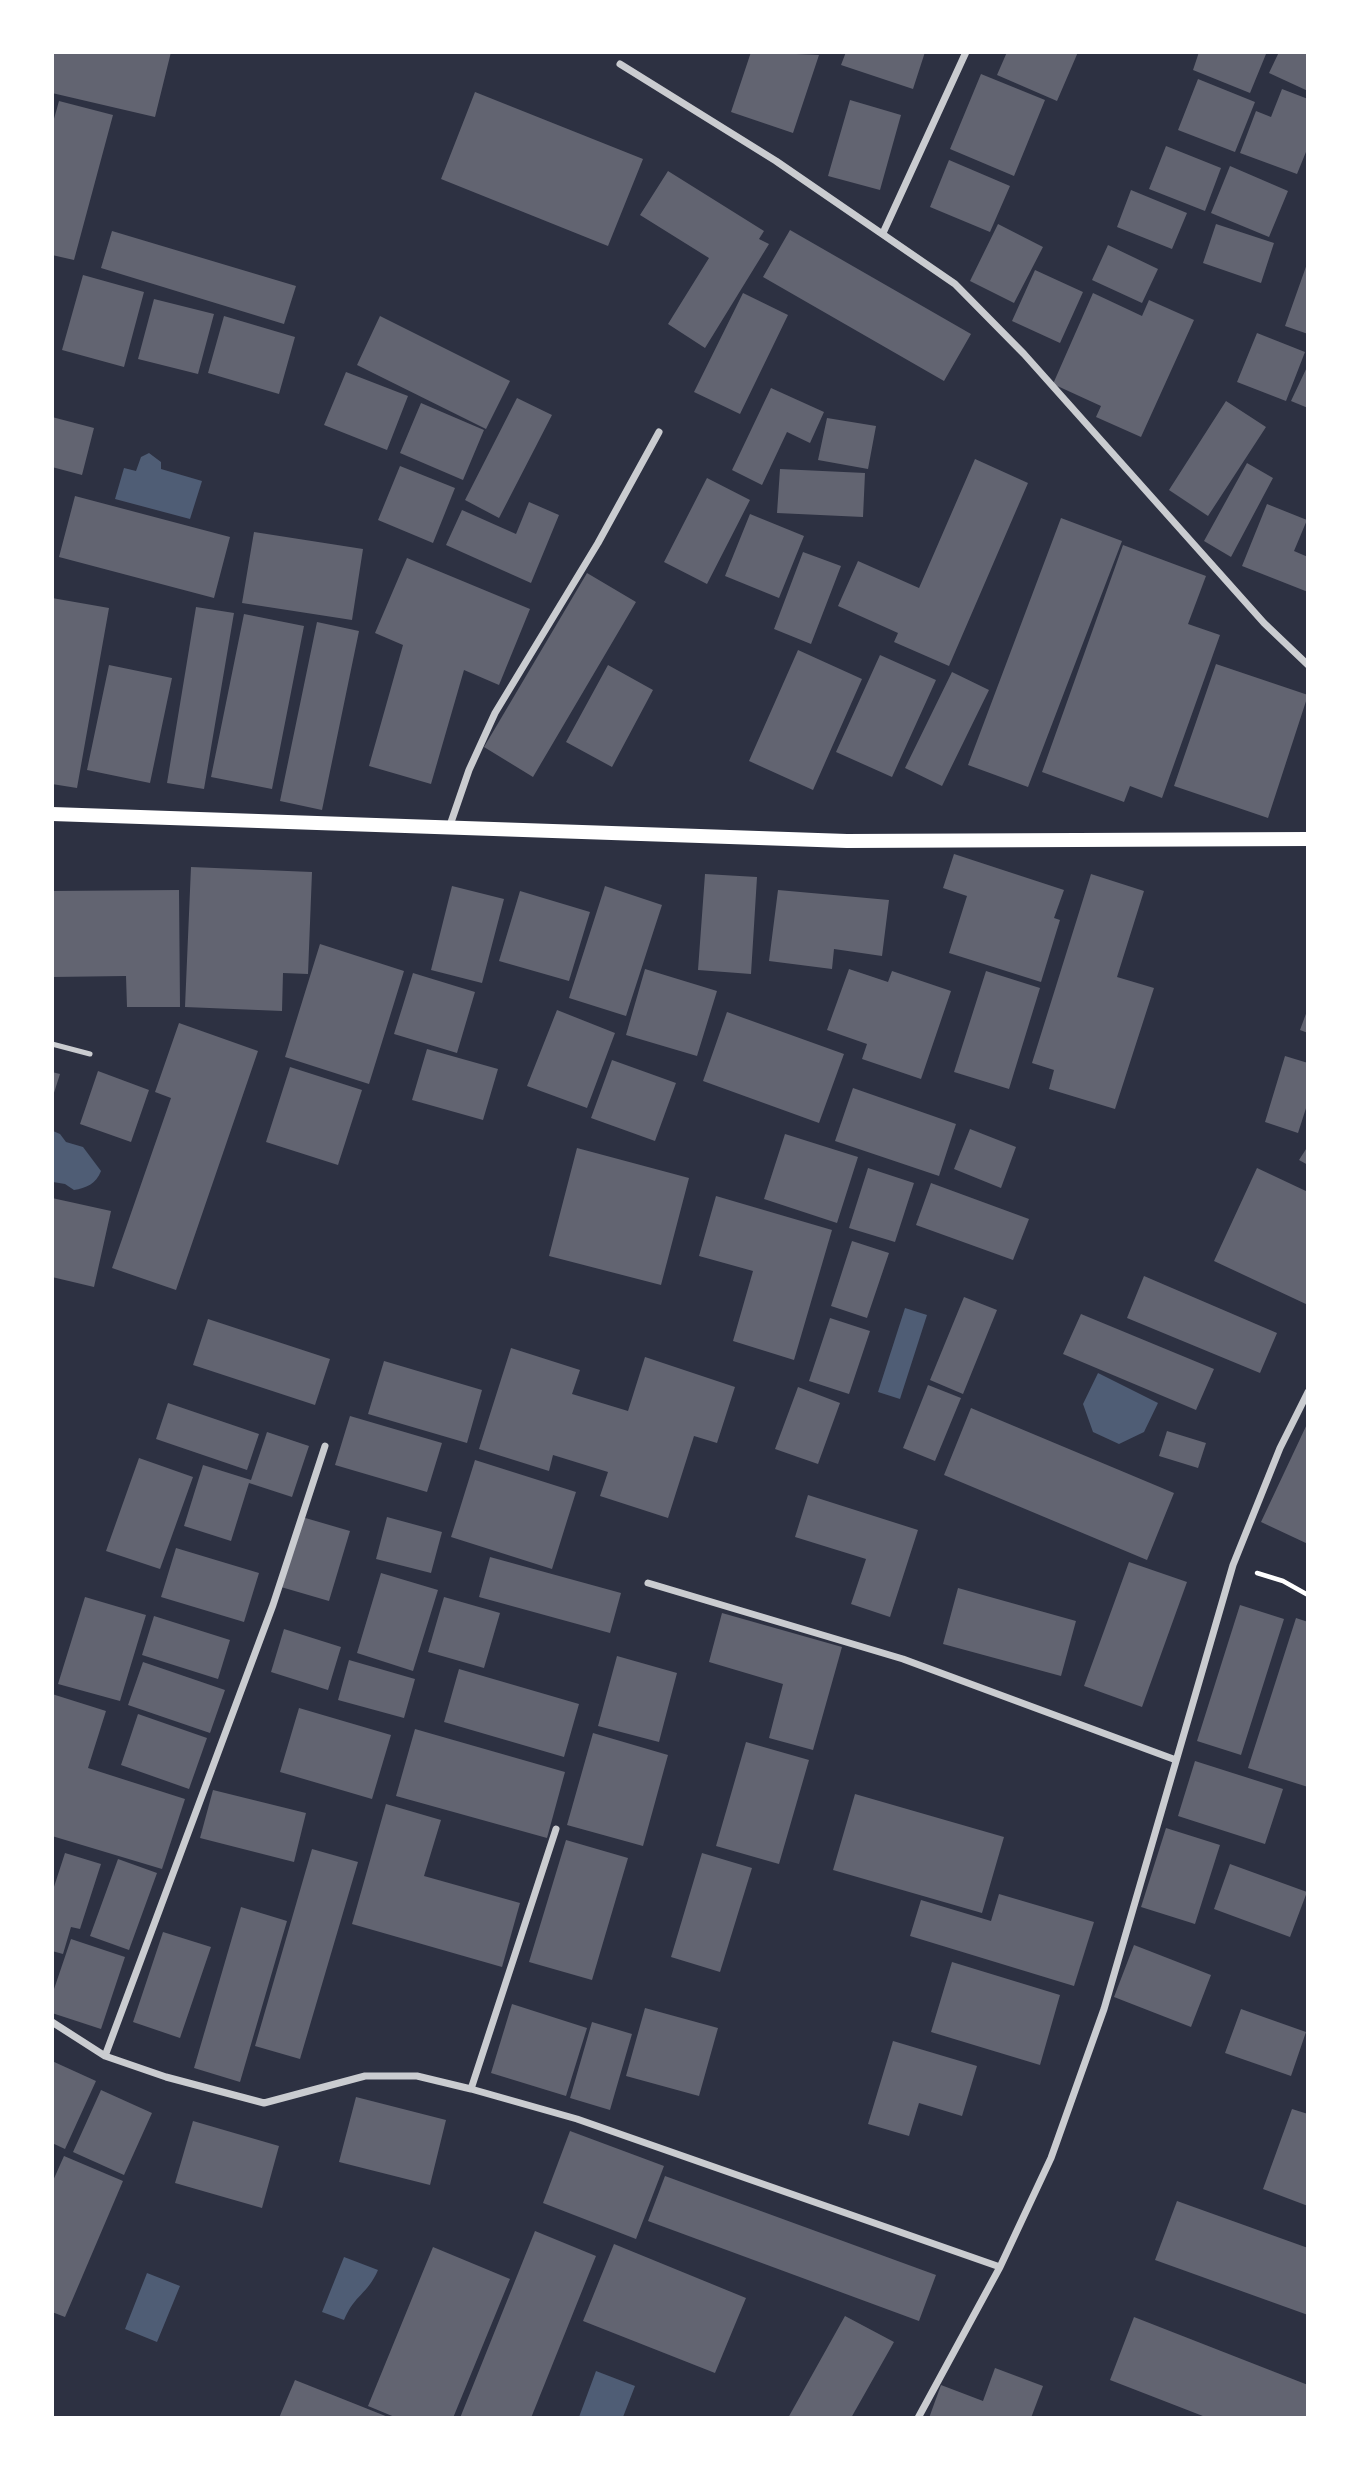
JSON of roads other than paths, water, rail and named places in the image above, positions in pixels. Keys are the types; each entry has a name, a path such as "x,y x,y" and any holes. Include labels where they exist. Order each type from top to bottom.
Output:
{"main road":[{"path":"52,814 848,841 1307,839"}],"street":[{"path":"883,233 966,52"},
{"path":"620,64 776,161 955,284 1153,495 1264,623 1307,665"},
{"path":"449,829 469,770 495,713 597,543 659,432"},
{"path":"918,2417 1000,2267 1051,2158 1104,2009 1233,1565 1280,1448 1307,1392"},
{"path":"105,2056 273,1605 325,1447"},
{"path":"648,1583 903,1659 1176,1760"},
{"path":"471,2089 556,1829"},
{"path":"52,2022 105,2056 166,2077 264,2103 365,2076 418,2076 471,2089 577,2119 1000,2267"}],"lane":[{"path":"52,1044 90,1054"}],"water":[{"path":"149,453 161,462 161,469 202,481 190,519 115,499 124,468 136,471 141,457"},
{"path":"53,1131 60,1134 66,1142 83,1147 101,1171 86,1187 74,1190 65,1184 53,1182"},
{"path":"905,1308 927,1315 900,1399 878,1392"},
{"path":"1098,1373 1158,1403 1144,1432 1119,1444 1093,1432 1083,1404"},
{"path":"344,2257 378,2270 344,2320 322,2312"},
{"path":"147,2273 180,2286 157,2342 125,2329"},
{"path":"596,2371 635,2386 623,2417 579,2417"}]}
